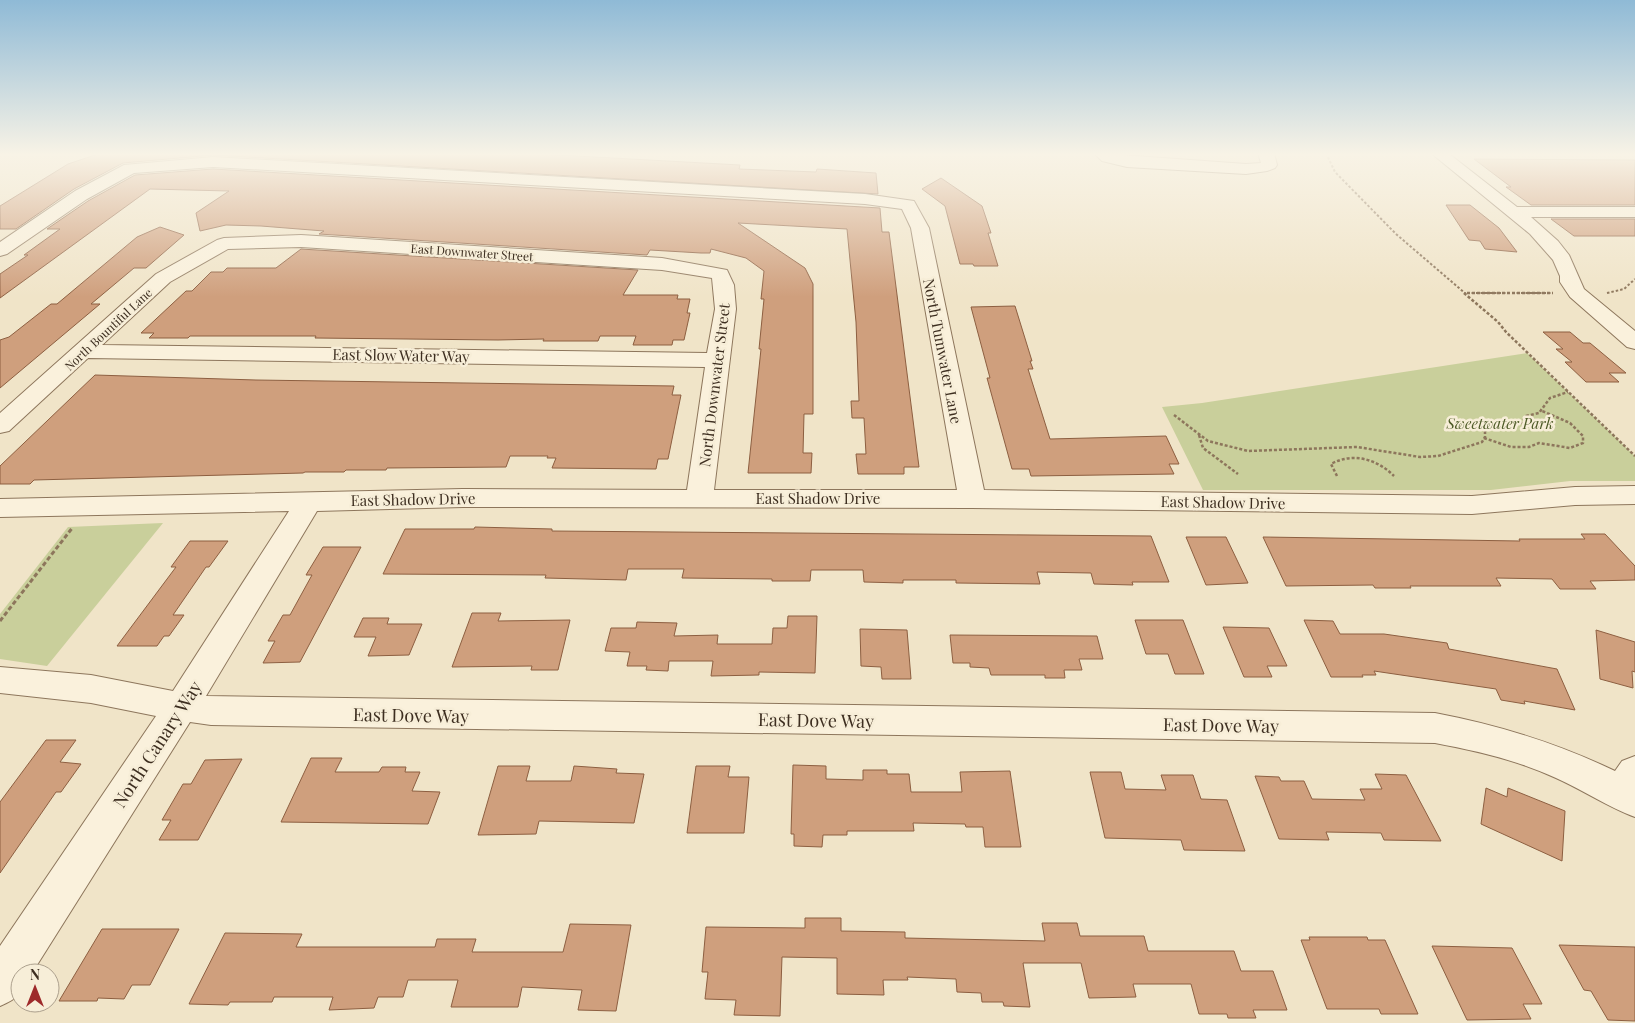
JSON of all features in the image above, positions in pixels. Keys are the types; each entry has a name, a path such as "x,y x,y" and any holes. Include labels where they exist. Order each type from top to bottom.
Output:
{"street":[{"name":"North Tumwater Lane","path":"0,250 73,201"},
{"name":"North Tumwater Lane","path":"879,201 908,204 920,228 972,499"},
{"path":"1499,201 1551,245 1562,259 1570,276 1570,282 1577,293 1635,342"},
{"path":"1514,212 1635,212"},
{"name":"East Downwater Street","path":"224,244 302,241 662,264 720,274"},
{"name":"North Bountiful Lane","path":"0,426 163,278 224,244"},
{"name":"North Downwater Street","path":"699,498 717,360 726,312 725,286 720,274"},
{"name":"East Slow Water Way","path":"84,351 717,360"},
{"name":"East Shadow Drive","path":"0,508 463,498 972,499 1472,506 1575,496 1635,495"},
{"name":"North Canary Way","path":"0,984 181,707 309,501"},
{"name":"East Dove Way","path":"0,680 91,689 211,711 1435,728 1496,741 1631,788"}],"path":[{"path":"1363,201 1396,234 1466,293 1635,456"},
{"path":"1599,294 1624,289 1635,279"},
{"path":"1466,293 1554,293"},
{"path":"1174,415 1208,441 1248,451 1350,447 1420,457 1438,456 1482,442 1485,429 1521,423 1526,416 1538,413 1542,405 1552,394 1569,392"},
{"path":"1484,438 1511,447 1529,447 1539,443 1570,448 1583,443 1583,436 1570,423 1540,410"},
{"path":"1198,434 1203,448 1238,474"},
{"path":"1350,447 1356,457"},
{"path":"1337,476 1331,464 1338,459 1356,457 1387,468 1394,476"},
{"path":"0,621 75,524"}],"green space":[{"name":"Sweetwater Park","path":"1527,353 1635,456 1635,481 1570,481 1491,490 1203,490 1162,407 1202,403"},
{"path":"163,523 47,666 0,659 0,614 68,527"}],"building":[{"path":"9,201 57,201 16,229 0,229 0,206"},
{"path":"88,201 134,201 0,298 0,274 28,255 24,255 60,229 47,229"},
{"path":"214,201 756,201 880,208 882,232 889,232 919,467 904,467 904,474 858,474 856,454 866,454 864,418 852,418 851,401 859,401 856,322 847,229 738,223 805,268 813,284 813,414 804,414 803,453 812,453 811,473 748,473 761,349 759,349 764,299 761,299 764,271 746,258 711,249 710,253 650,250 647,255 319,234 324,231 261,226 226,225 200,231 196,213"},
{"path":"938,201 974,201 982,206 991,233 988,233 998,266 960,264 945,206"},
{"path":"1525,201 1635,201 1635,205 1531,205"},
{"path":"1446,205 1470,205 1499,228 1517,252 1485,249 1480,241 1469,240"},
{"path":"1551,219 1635,219 1635,236 1574,236"},
{"path":"160,227 184,235 146,268 134,268 91,304 100,304 0,388 0,340 9,337 51,304 57,304 137,237"},
{"path":"301,249 638,270 623,295 678,295 677,299 690,299 687,313 690,313 684,340 673,340 672,345 633,345 636,336 600,336 598,341 543,341 544,339 315,338 316,336 190,336 188,338 149,338 154,333 141,333 186,291 192,291 211,272 223,272 227,268 276,268"},
{"path":"1015,306 1032,361 1030,361 1033,369 1028,369 1050,439 1166,436 1179,464 1169,464 1174,474 1031,476 1029,469 1012,469 987,378 990,378 971,307"},
{"path":"1543,332 1570,332 1583,343 1590,343 1626,373 1609,373 1619,382 1586,382 1565,362 1572,362 1556,349 1563,349"},
{"path":"95,375 256,380 674,386 672,395 681,395 668,459 658,459 656,469 552,468 556,458 547,458 548,456 510,456 506,467 387,468 386,470 346,470 344,472 34,480 30,484 0,484 0,466"},
{"path":"475,527 552,529 552,531 1151,536 1169,582 1132,582 1133,585 1094,584 1091,573 1037,572 1040,584 956,583 956,580 903,580 903,583 864,582 863,570 811,570 810,581 682,578 684,569 628,569 626,580 545,578 546,575 383,574 405,529 474,529"},
{"path":"1581,534 1605,534 1635,566 1635,580 1590,581 1596,589 1560,589 1552,579 1496,578 1501,586 1375,588 1373,585 1286,586 1263,537 1520,541 1519,539 1585,539"},
{"path":"1186,537 1226,537 1248,583 1206,585"},
{"path":"190,541 228,541 209,567 206,567 173,615 184,615 169,636 164,636 157,646 117,646 176,567 171,567"},
{"path":"323,547 361,547 300,662 263,663 275,641 268,641 283,615 290,615 312,575 306,575"},
{"path":"472,613 501,613 498,621 570,620 558,670 531,670 532,666 452,667"},
{"path":"788,616 817,616 815,673 759,672 759,675 711,676 713,661 669,661 668,671 646,670 647,666 627,666 630,652 605,651 611,628 636,628 637,622 677,623 674,636 718,635 717,644 772,644 773,628 787,628"},
{"path":"363,618 389,618 387,624 422,624 409,655 368,656 376,637 354,637"},
{"path":"1135,620 1183,620 1204,674 1175,674 1168,654 1146,654"},
{"path":"1304,620 1333,621 1340,634 1384,634 1447,643 1449,649 1557,669 1575,710 1524,701 1525,704 1501,700 1496,689 1374,671 1376,675 1331,677"},
{"path":"1223,627 1269,628 1287,666 1267,666 1272,677 1244,677"},
{"path":"860,629 907,630 911,679 882,679 881,667 861,666"},
{"path":"1596,630 1635,642 1635,672 1632,671 1633,688 1600,679"},
{"path":"950,635 1097,636 1103,659 1079,659 1082,670 1064,670 1065,678 1045,678 1045,675 991,675 989,668 970,667 970,663 953,663"},
{"path":"46,740 76,740 60,762 81,764 61,792 56,792 0,873 0,802"},
{"path":"311,758 342,758 335,772 379,772 382,767 406,767 405,772 420,772 412,791 440,792 428,824 281,822"},
{"path":"242,759 198,840 159,840 171,820 162,820 183,784 191,784 205,760"},
{"path":"793,765 826,766 826,779 863,780 863,770 887,770 887,774 909,774 911,792 962,792 960,772 1010,771 1021,847 985,847 983,827 966,827 965,824 913,823 914,831 847,831 847,835 823,835 822,847 794,846 794,834 791,834"},
{"path":"498,766 530,766 526,781 571,781 574,766 617,769 616,773 644,774 634,823 539,821 536,834 478,835"},
{"path":"696,766 730,766 728,777 749,777 744,833 687,833"},
{"path":"1090,772 1121,772 1125,789 1166,790 1161,775 1193,775 1201,799 1227,800 1245,851 1184,850 1181,840 1105,838"},
{"path":"1375,774 1406,775 1441,841 1384,840 1381,833 1326,832 1329,840 1279,839 1255,776 1279,777 1281,781 1304,781 1312,799 1365,800 1360,789 1382,789"},
{"path":"1486,788 1507,797 1508,788 1565,811 1562,861 1481,824"},
{"path":"805,918 841,918 841,931 905,932 905,938 1045,941 1042,923 1077,923 1080,936 1144,936 1148,951 1234,951 1241,971 1273,971 1287,1010 1253,1010 1256,1018 1228,1018 1227,1014 1199,1014 1191,984 1133,984 1136,997 1089,998 1081,963 1023,963 1030,1007 1004,1006 1003,1002 982,1002 981,993 957,992 956,979 907,977 908,980 883,980 884,995 837,994 837,958 782,957 780,1016 734,1015 736,1000 705,999 708,972 702,972 706,927 805,928"},
{"path":"570,924 631,925 616,1011 578,1010 582,990 522,987 518,1007 451,1007 458,980 408,980 403,997 378,997 374,1008 329,1010 333,997 274,997 272,1002 230,1002 228,1005 189,1004 225,933 302,934 296,947 435,947 437,939 476,939 472,952 563,952"},
{"path":"102,929 179,929 150,985 132,985 124,999 98,998 97,1001 60,1001"},
{"path":"1309,937 1367,937 1368,940 1385,940 1418,1014 1381,1014 1379,1009 1327,1009 1301,940 1310,940"},
{"path":"1559,945 1635,947 1635,1021 1608,1020 1591,991 1584,990"},
{"path":"1432,946 1512,948 1542,1004 1523,1004 1531,1019 1467,1020"}]}
